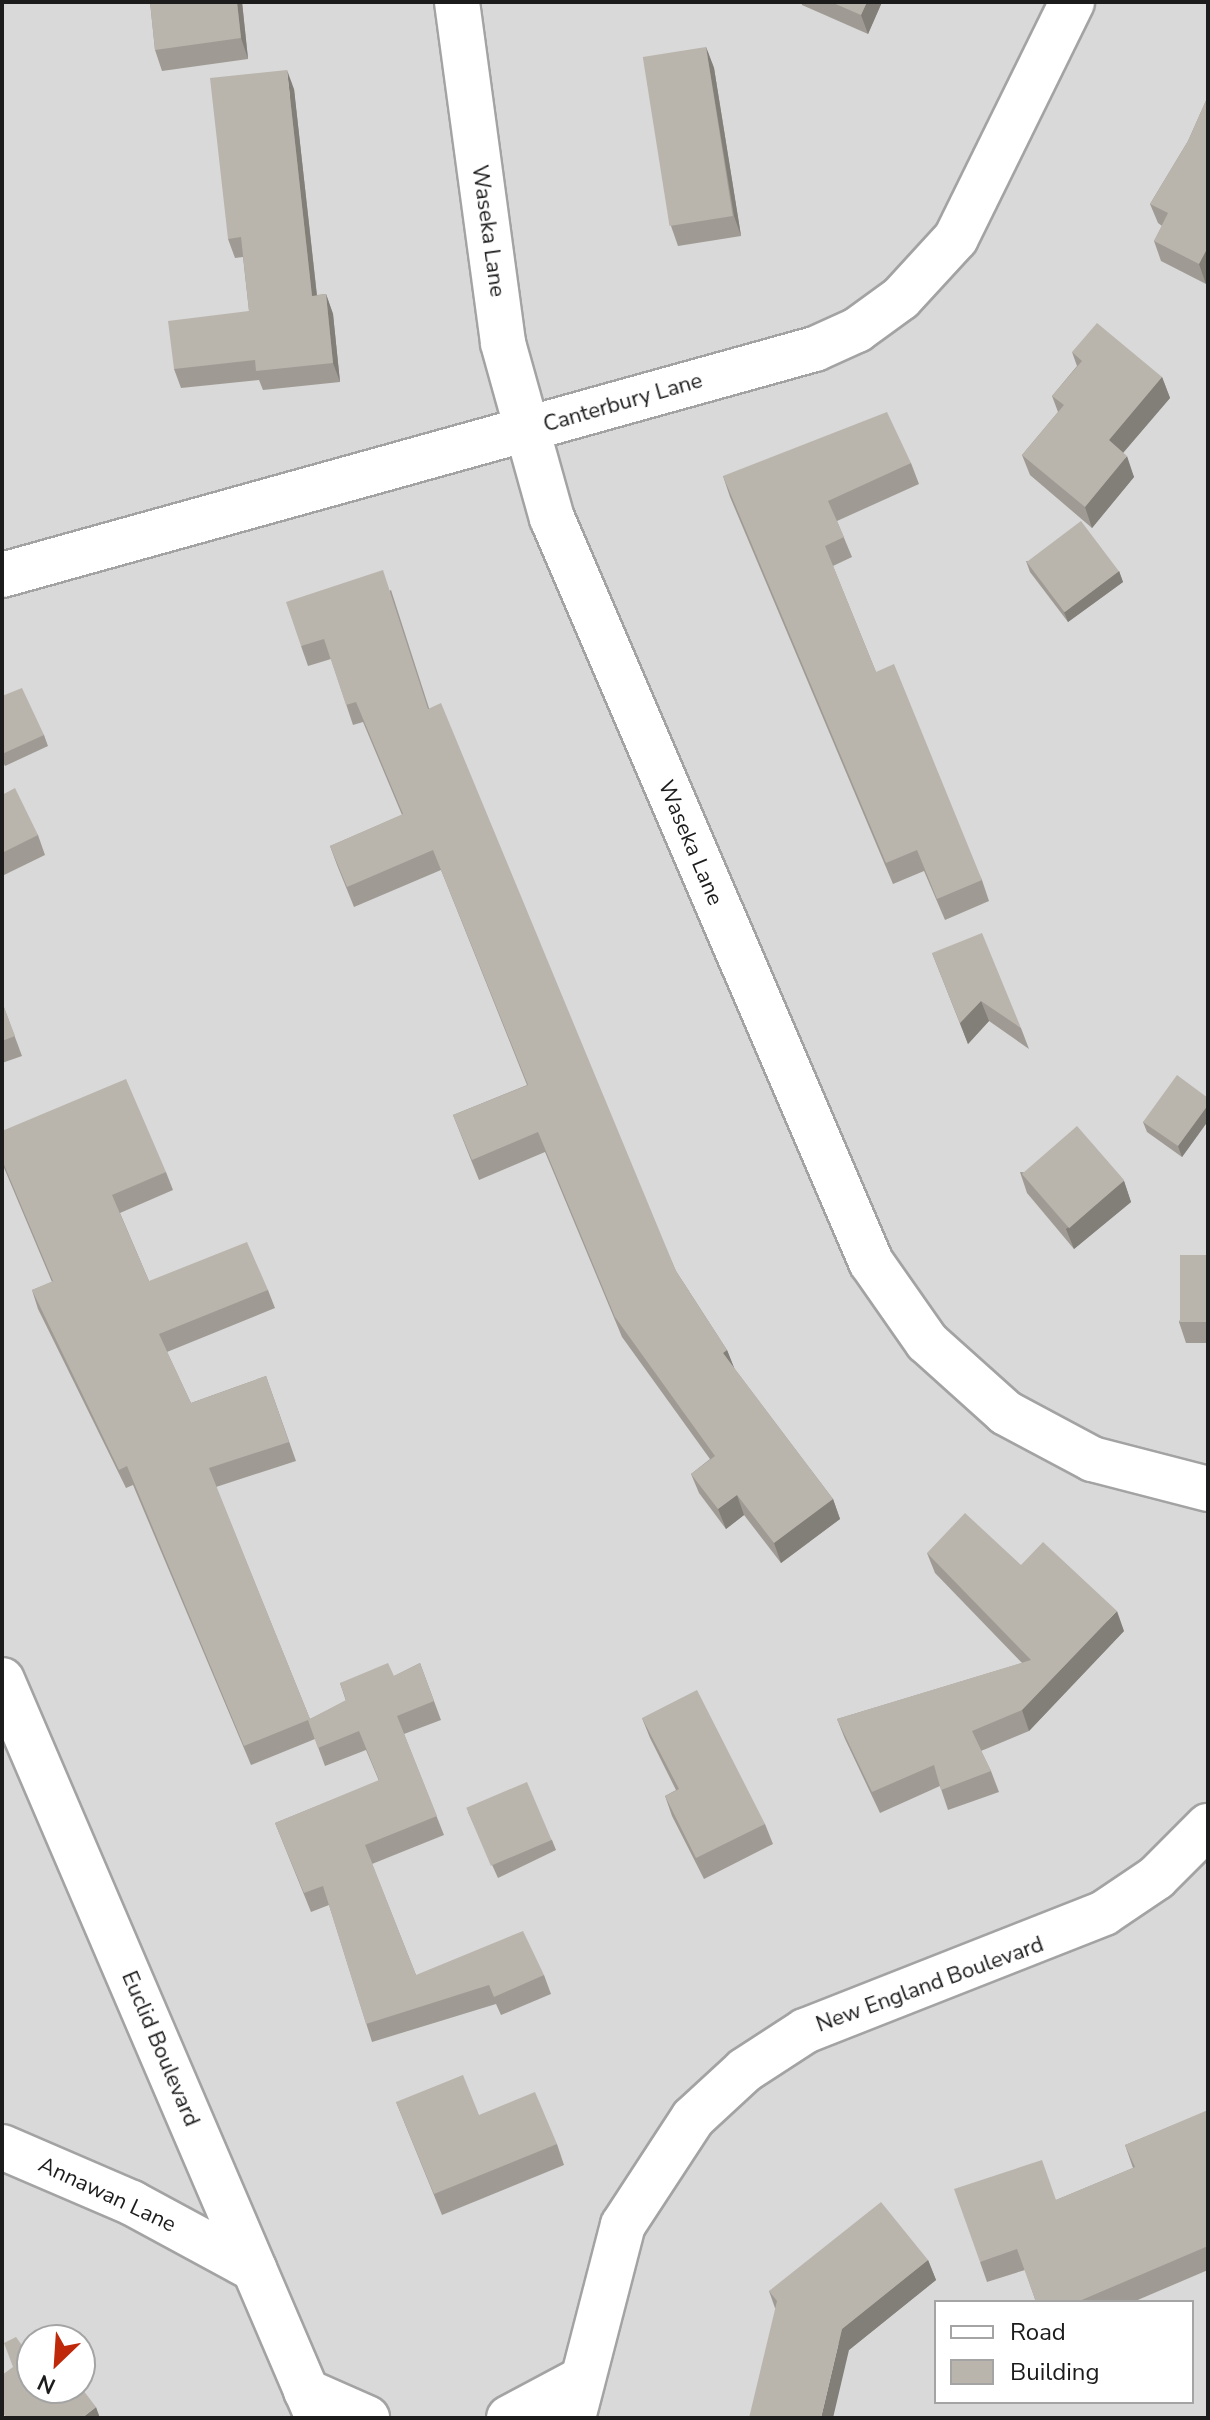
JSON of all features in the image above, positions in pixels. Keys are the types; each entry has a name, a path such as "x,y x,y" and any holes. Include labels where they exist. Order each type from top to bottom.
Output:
{"street":[{"name":"Waseka Lane","path":"457,2 503,343 564,548 842,1203 895,1301 964,1380 1051,1441 1143,1477 1208,1489"},
{"name":"Canterbury Lane","path":"2,575 815,349 901,298 956,238 1072,2"},
{"name":"Euclid Boulevard","path":"2,1680 312,2405"},
{"name":"New England Boulevard","path":"509,2418 577,2399 623,2225 693,2118 745,2070 805,2031 1104,1913 1156,1878 1208,1826"},
{"name":"Annawan Lane","path":"2,2147 132,2203 254,2269"},
{"path":"312,2405 367,2418"}],"shaded area":[{"path":"2,2 1208,2 1208,2418 2,2418"}],"building":[{"path":"150,2 237,2 241,38 155,50"},
{"path":"831,2 867,2 861,15"},
{"path":"706,47 733,216 670,226 643,57"},
{"path":"287,70 312,296 326,294 333,363 256,371 255,360 174,369 168,321 249,311 241,237 228,239 210,78"},
{"path":"1208,96 1208,247 1199,264 1154,241 1168,213 1150,204 1188,141"},
{"path":"1097,323 1162,377 1109,440 1127,456 1085,507 1022,455 1064,405 1052,396 1082,361 1072,352"},
{"path":"887,412 911,463 828,501 844,537 825,546 876,672 894,664 982,880 937,899 917,850 886,863 723,476"},
{"path":"1081,521 1119,571 1065,612 1027,562"},
{"path":"383,570 428,709 441,703 676,1271 727,1350 723,1353 833,1499 774,1543 737,1495 718,1509 691,1474 715,1456 615,1317 538,1132 472,1160 453,1115 528,1085 433,850 347,887 330,846 403,814 356,702 346,705 324,639 301,646 286,602"},
{"path":"22,688 44,735 2,754 2,696"},
{"path":"15,788 38,835 2,853 2,795"},
{"path":"982,933 1021,1028 981,1001 960,1023 932,953"},
{"path":"2,1002 15,1036 2,1041"},
{"path":"1177,1075 1208,1098 1208,1105 1178,1146 1143,1122"},
{"path":"126,1079 166,1172 112,1195 149,1281 247,1242 268,1290 159,1334 191,1403 266,1376 289,1442 209,1468 310,1719 346,1700 340,1683 388,1663 394,1676 420,1663 434,1701 397,1716 437,1816 365,1845 416,1975 523,1931 544,1975 494,1997 489,1985 366,2024 323,1886 304,1893 275,1823 379,1780 359,1731 318,1748 308,1720 244,1746 127,1466 119,1470 32,1290 53,1281 2,1160 2,1131"},
{"path":"1077,1126 1124,1180 1069,1228 1022,1174"},
{"path":"1180,1255 1208,1255 1208,1322 1180,1322"},
{"path":"965,1513 1021,1565 1043,1542 1117,1611 1022,1710 972,1731 991,1771 941,1790 934,1765 872,1792 837,1719 1031,1660 927,1553"},
{"path":"697,1690 765,1824 696,1858 665,1796 679,1789 642,1718"},
{"path":"527,1782 552,1840 491,1866 466,1808"},
{"path":"463,2075 479,2115 535,2092 557,2144 434,2194 396,2102"},
{"path":"1208,2110 1208,2246 1082,2300 1035,2300 1017,2249 980,2262 954,2189 1042,2160 1056,2200 1135,2167 1125,2145"},
{"path":"881,2202 928,2260 842,2329 821,2418 749,2418 777,2301 769,2291"},
{"path":"16,2337 16,2404 94,2404 96,2407 82,2418 7,2418 2,2412 2,2375 13,2367 4,2343"}]}
